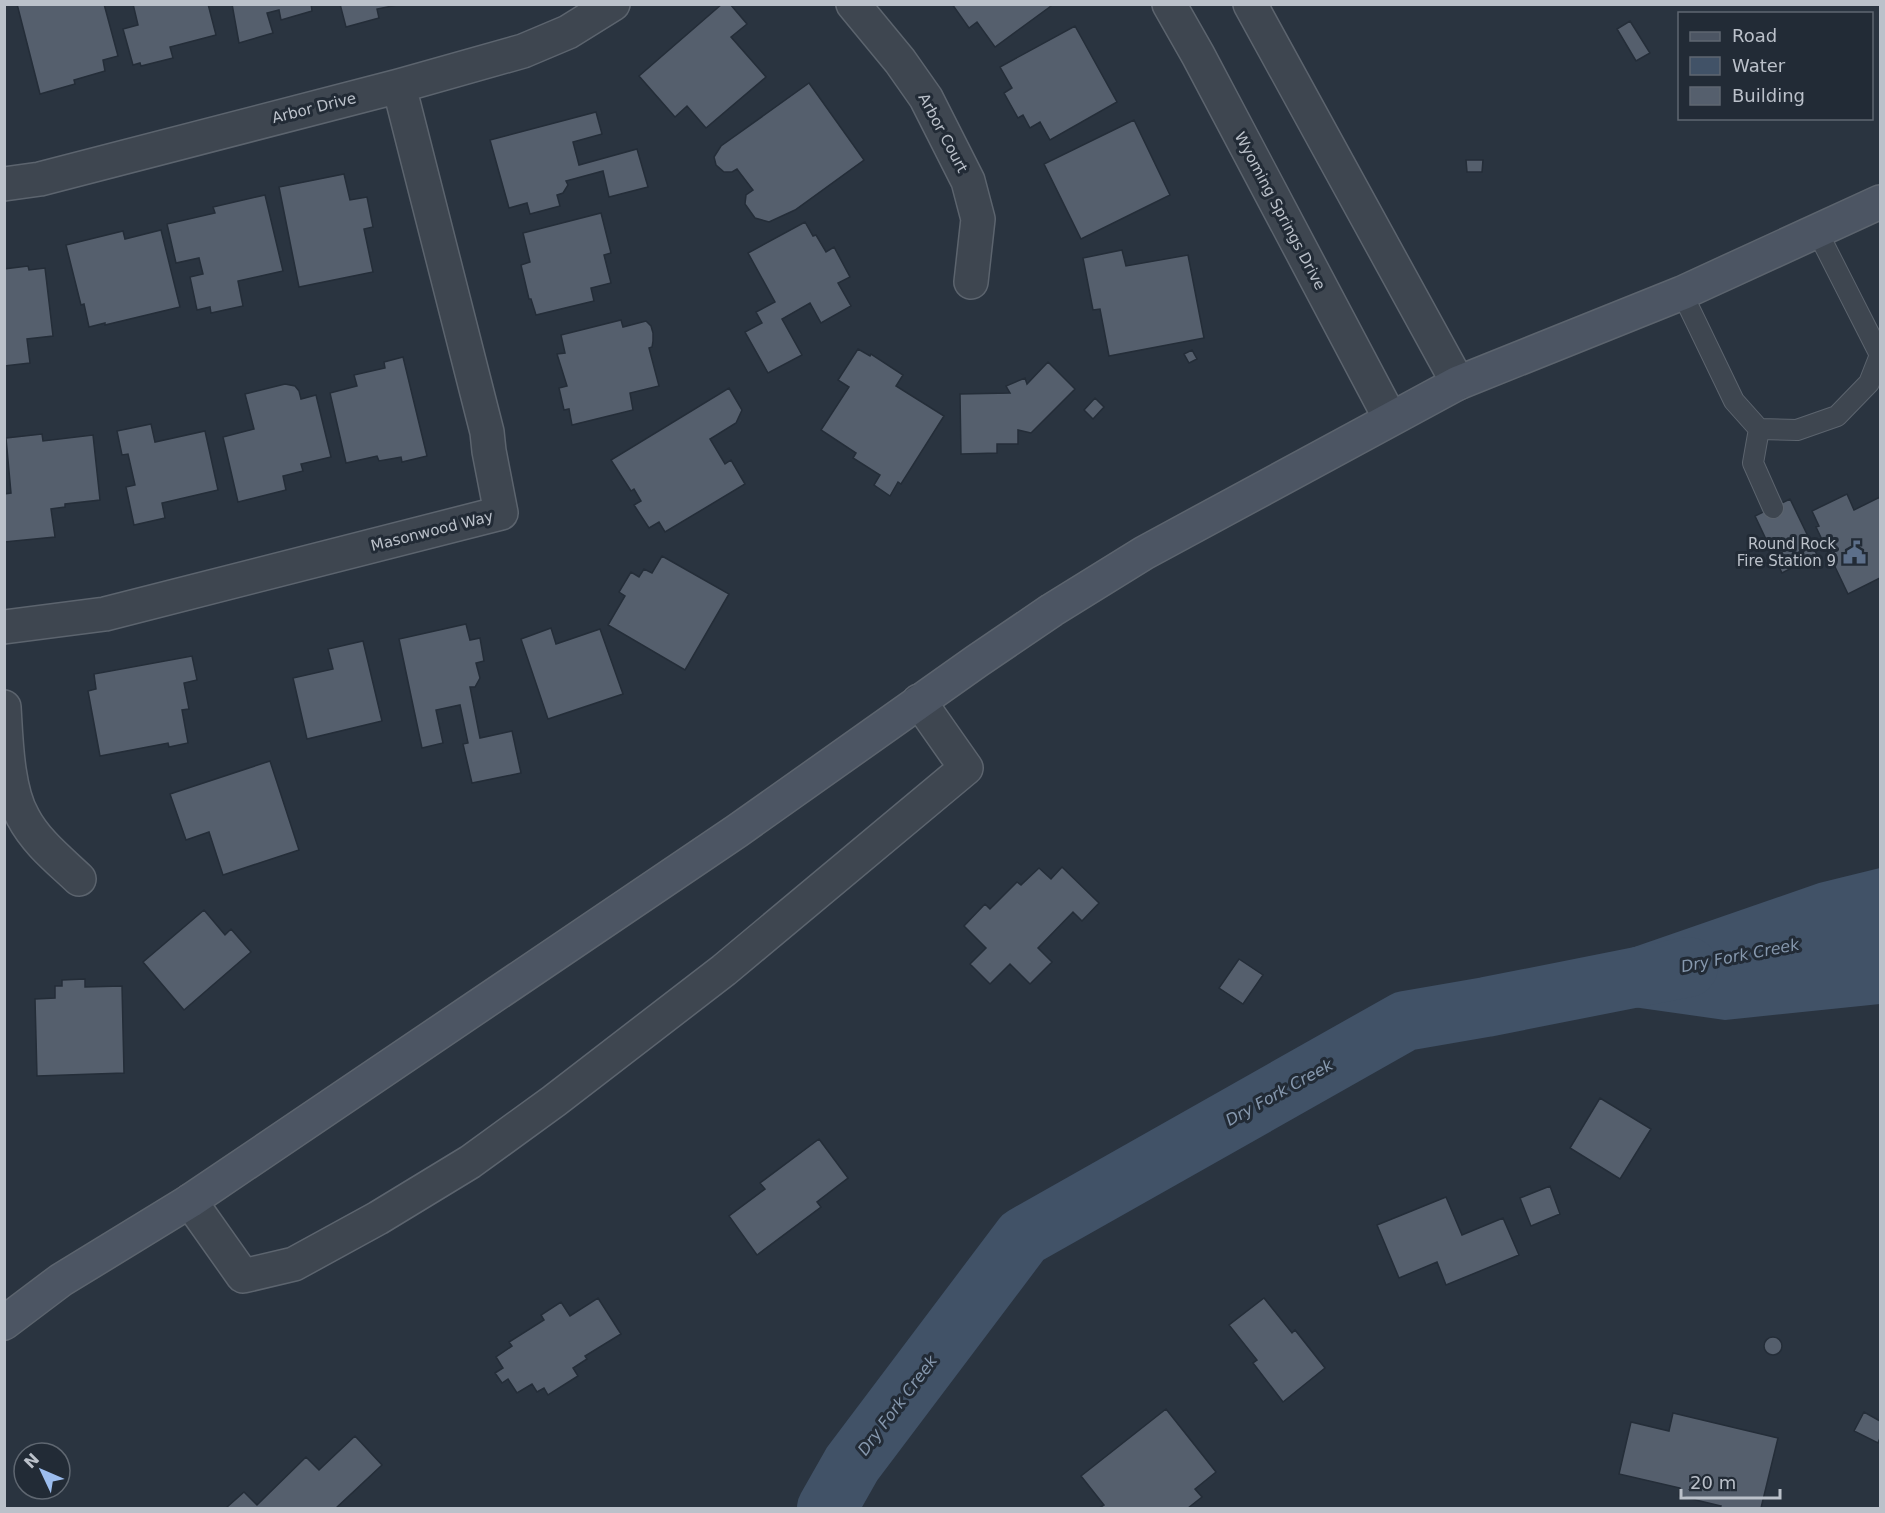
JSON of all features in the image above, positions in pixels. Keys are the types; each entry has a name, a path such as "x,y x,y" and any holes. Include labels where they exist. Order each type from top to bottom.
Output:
{"main road":[{"path":"4,1323 61,1280 190,1201 737,831 919,700 1052,610 1144,553 1458,383 1682,293 1881,202"}],"street":[{"name":"Arbor Drive","path":"4,184 39,179 399,86 523,51 568,32 613,4"},
{"name":"Arbor Court","path":"853,4 900,61 926,98 968,182 978,219 971,282"},
{"name":"Wyoming Springs Drive","path":"1169,4 1390,418"},
{"path":"1250,4 1458,383"},
{"name":"Masonwood Way","path":"4,627 105,614 501,513 487,432 399,86"},
{"path":"190,1201 243,1276 294,1264 378,1218 470,1162 554,1101 724,970 966,768 919,700"},
{"path":"4,707 12,785 22,817 45,846 79,879"}],"lane":[{"path":"1682,293 1734,401 1759,429 1797,430 1837,416 1869,383 1880,355 1817,231"},
{"path":"1759,429 1753,463 1773,508"}],"water":[{"path":"1880,868 1880,1004 1725,1020 1633,1007 1588,963 1819,883"}],"building":[{"path":"17,4 104,4 118,56 103,60 105,71 74,80 75,84 40,94"},
{"path":"133,4 208,4 216,35 170,47 173,58 141,66 140,63 133,65 123,29 138,25"},
{"path":"232,4 311,4 312,11 281,20 279,10 267,13 273,33 239,43"},
{"path":"340,4 402,4 377,9 379,18 346,27"},
{"path":"722,4 730,4 747,24 731,37 766,77 706,128 687,106 675,117 639,76"},
{"path":"952,4 1049,4 1051,6 995,47 977,22 969,28"},
{"path":"1630,21 1650,53 1636,61 1617,29"},
{"path":"1075,26 1117,102 1050,140 1040,122 1030,128 1023,115 1018,118 1004,93 1012,88 1000,67"},
{"path":"809,83 864,160 795,210 769,222 755,218 745,204 746,195 753,190 737,169 724,172 716,165 714,157 721,146"},
{"path":"596,112 602,134 573,142 579,165 637,149 648,187 609,197 603,171 566,181 568,185 563,193 557,195 560,206 530,214 527,203 509,208 490,140"},
{"path":"1134,120 1170,195 1081,239 1044,164"},
{"path":"1466,160 1483,160 1482,172 1467,172"},
{"path":"344,174 350,200 367,197 373,227 364,229 373,272 299,287 279,187"},
{"path":"265,195 283,271 238,281 243,306 211,313 210,307 197,310 190,277 203,274 199,258 176,263 167,224 215,213 213,207"},
{"path":"601,213 611,253 604,255 611,283 591,288 594,301 536,315 531,299 529,299 521,265 530,262 523,233"},
{"path":"805,222 826,252 834,247 850,277 838,283 851,306 821,323 810,303 782,319 802,355 768,373 745,332 762,323 756,312 775,302 748,253"},
{"path":"161,230 180,307 89,327 66,245 123,231 125,239"},
{"path":"1122,250 1126,266 1188,255 1204,338 1109,356 1100,309 1093,310 1083,258"},
{"path":"28,266 29,270 45,268 53,336 27,339 30,363 4,366 4,269"},
{"path":"621,320 623,327 646,321 651,326 653,341 652,347 649,348 659,386 630,393 633,410 572,425 569,409 564,410 559,388 567,386 557,354 565,353 561,335"},
{"path":"858,349 870,356 871,354 903,375 896,386 944,416 901,484 898,482 890,496 874,485 880,475 853,458 856,453 821,430 849,387 838,380"},
{"path":"1192,350 1197,359 1189,363 1184,354"},
{"path":"403,357 427,456 402,462 401,457 379,461 377,456 346,463 330,393 357,386 354,375 385,368 384,362"},
{"path":"1048,362 1075,389 1031,433 1018,430 1018,444 997,444 997,453 961,454 960,394 1010,393 1006,386 1025,378 1027,384"},
{"path":"285,384 295,386 301,399 316,395 331,457 301,464 303,471 283,476 286,490 238,502 223,437 254,429 245,394"},
{"path":"729,388 742,410 736,423 710,439 725,464 731,460 745,484 665,532 659,522 649,528 634,505 641,501 634,489 631,491 611,460"},
{"path":"1095,398 1104,407 1093,419 1084,410"},
{"path":"151,424 155,442 205,431 218,490 162,503 165,518 134,525 126,487 135,485 128,454 122,455 117,431"},
{"path":"42,434 43,441 93,435 100,500 65,504 65,507 51,509 55,537 4,542 4,494 11,493 6,438"},
{"name":"Round Rock Fire Station 9","path":"1847,494 1854,510 1880,497 1880,578 1848,594 1816,527 1819,526 1812,511"},
{"path":"1790,499 1817,555 1782,573 1755,516"},
{"path":"662,556 729,594 685,670 608,625 625,596 619,592 631,572 639,577 644,569 652,573"},
{"path":"466,624 470,640 480,638 484,661 476,663 480,678 475,687 470,687 480,738 512,731 521,773 472,783 463,744 468,743 460,705 436,710 443,743 422,748 399,639"},
{"path":"551,628 556,644 600,629 623,694 548,719 521,639"},
{"path":"363,641 382,721 307,739 293,678 333,669 328,649"},
{"path":"192,656 197,680 184,683 189,709 182,710 188,743 169,747 168,743 100,756 88,691 96,689 94,674"},
{"path":"270,761 299,850 223,875 209,832 186,840 170,794"},
{"path":"1062,867 1099,903 1082,921 1073,912 1038,948 1052,962 1030,984 1010,964 990,984 970,964 986,948 964,926 985,904 990,909 1017,882 1021,885 1039,868 1051,879"},
{"path":"204,910 225,935 231,929 251,952 184,1010 143,962"},
{"path":"1239,959 1263,975 1243,1004 1219,988"},
{"path":"85,979 85,987 122,986 124,1073 37,1076 35,999 55,998 55,986 62,986 62,980"},
{"path":"1600,1098 1651,1129 1620,1179 1570,1148"},
{"path":"819,1139 848,1178 817,1202 821,1207 757,1255 729,1216 765,1189 760,1183"},
{"path":"1550,1186 1560,1214 1531,1226 1520,1198"},
{"path":"1446,1197 1462,1235 1503,1218 1519,1255 1446,1285 1437,1262 1399,1278 1377,1225"},
{"path":"598,1298 621,1334 585,1356 587,1359 573,1368 578,1376 548,1395 544,1388 537,1392 532,1384 517,1393 508,1379 502,1383 495,1373 503,1368 496,1357 512,1346 509,1342 544,1320 541,1315 561,1302 570,1316"},
{"path":"1264,1298 1292,1333 1295,1330 1325,1368 1283,1402 1253,1363 1257,1360 1229,1325"},
{"path":"1773,1337 1781,1342 1782,1346 1777,1354 1773,1355 1765,1350 1764,1346 1769,1338"},
{"path":"1166,1409 1216,1472 1195,1489 1202,1497 1188,1508 1099,1508 1104,1505 1081,1476"},
{"path":"1864,1412 1880,1421 1878,1443 1854,1431"},
{"path":"1673,1413 1778,1438 1761,1508 1720,1508 1721,1506 1679,1496 1680,1488 1619,1474 1631,1422 1669,1431"},
{"path":"355,1436 382,1465 336,1508 226,1508 244,1492 257,1505 306,1457 319,1470"}],"waterway":[{"name":"Dry Fork Creek","path":"827,1508 852,1464 1023,1237 1405,1021 1688,967"}],"place":[{"name":"Round Rock Fire Station 9","path":"1854,553"}]}
